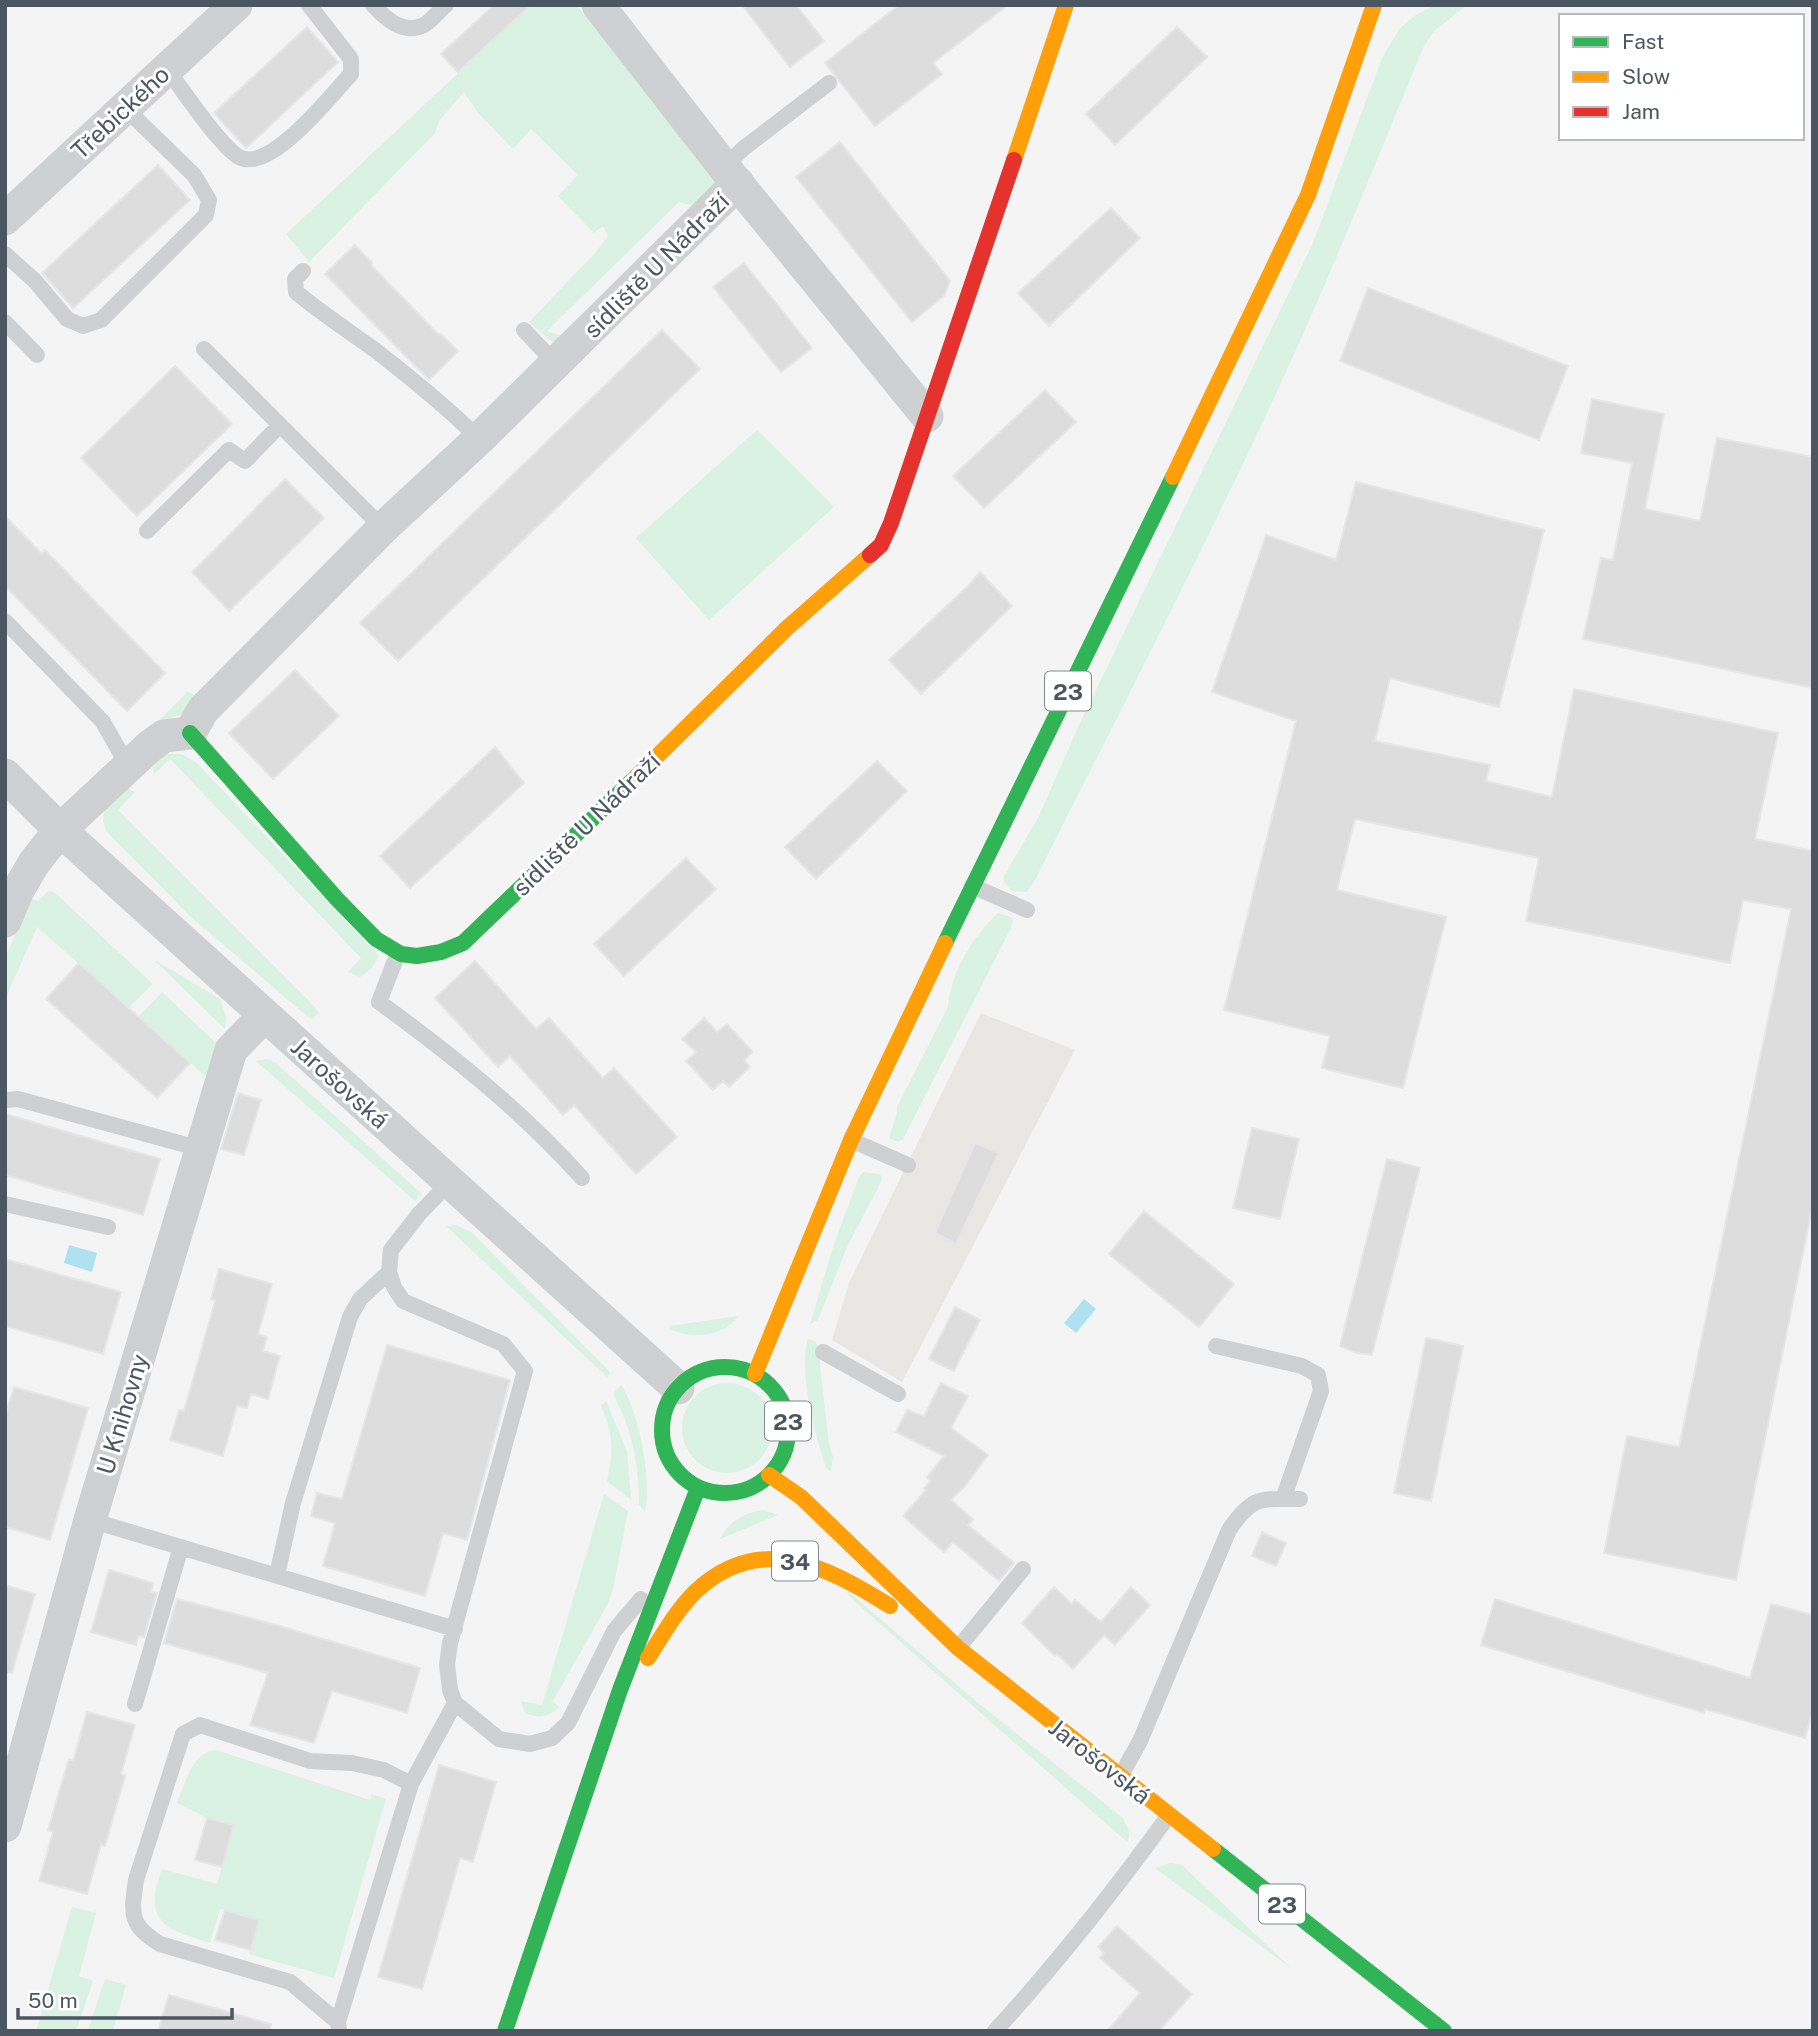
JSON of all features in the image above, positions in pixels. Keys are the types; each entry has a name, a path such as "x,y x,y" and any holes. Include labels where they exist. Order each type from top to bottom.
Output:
{"main road":[{"name":"sídliště U Nádraží","path":"398,953 409,956 435,954 463,943 787,628 881,545 891,523 1066,5"},
{"name":"23","path":"755,1374 851,1140 972,886 1227,368 1308,195 1374,5"},
{"path":"190,733 361,925 381,943 398,953"},
{"name":"23","path":"678,1388 700,1371 714,1367 728,1366 755,1374 773,1389 785,1409 788,1421 783,1456 760,1484 737,1493 724,1494 698,1488"},
{"path":"678,1388 665,1411 662,1424 665,1450 678,1473 698,1488"},
{"name":"Jarošovská","path":"769,1475 801,1497 958,1648 1434,2028"},
{"name":"34","path":"505,2031 609,1719 663,1573 698,1488"},
{"name":"34","path":"609,1719 655,1658 678,1613 705,1583 729,1567 748,1561 785,1559 811,1563 850,1580 958,1648"}],"street":[{"name":"Třebického","path":"6,217 236,5"},
{"name":"sídliště U Nádraží","path":"598,5 731,175 927,416"},
{"name":"sídliště U Nádraží","path":"190,733 203,710 383,528 556,364 731,175"},
{"path":"5,921 17,892 34,863 60,830 150,746 164,736 190,733"},
{"name":"Jarošovská","path":"5,775 60,830 678,1388"},
{"name":"U Knihovny","path":"5,1826 90,1520 231,1049 265,1014"}],"lane":[{"path":"167,69 197,109 239,157 252,161 260,159 283,146 351,74 352,58 309,5"},
{"path":"373,5 388,22 403,27 423,25 446,5"},
{"path":"731,175 744,148 829,83"},
{"path":"5,254 35,281 67,319 83,326 101,320 206,215 209,200 194,175 125,108"},
{"path":"303,271 295,279 296,292 453,413 479,439"},
{"path":"5,322 37,355"},
{"path":"524,330 556,364"},
{"path":"204,349 383,528"},
{"path":"147,531 229,450 245,461 280,425"},
{"path":"5,621 103,722 129,768"},
{"path":"972,886 1027,910"},
{"path":"398,953 379,1002 460,1062 549,1141 582,1178"},
{"path":"5,1100 18,1099 201,1149"},
{"path":"851,1140 908,1165"},
{"path":"450,1182 419,1214 391,1250 389,1272 394,1287 403,1301 503,1344 525,1371 450,1643 447,1665 450,1690 455,1703 499,1739 530,1744 552,1738 568,1723 614,1630 663,1573"},
{"path":"5,1204 108,1227"},
{"path":"277,1575 293,1503 350,1317 360,1299 389,1272"},
{"path":"1120,1777 1140,1741 1229,1530 1251,1503 1269,1499 1292,1499 1321,1391 1318,1375 1302,1366 1216,1346"},
{"path":"823,1352 898,1394"},
{"path":"90,1520 455,1629"},
{"path":"135,1704 181,1547"},
{"path":"958,1648 1023,1569"},
{"path":"411,1784 384,1770 352,1763 310,1761 200,1726 183,1734 135,1880 132,1901 134,1922 148,1937 160,1944 290,1982 339,2026 411,1784 455,1703"},
{"path":"997,2030 1118,1885 1169,1815"}],"shaded area":[{"path":"981,1013 1075,1050 902,1382 832,1340 849,1283"}],"green space":[{"path":"531,5 576,5 716,164 719,173 706,209 679,202 547,331 571,339 557,346 529,322 608,236 603,226 594,233 558,196 578,175 531,129 513,149 478,113 464,92 439,121 435,133 309,262 286,234"},
{"path":"1435,5 1467,5 1434,31 1423,48 1312,314 1200,552 1035,880 1027,892 1012,891 1004,882 1004,876 1039,816 1079,725 1313,243 1382,58 1400,28"},
{"path":"757,430 834,507 709,620 636,538"},
{"path":"187,692 200,697 181,715 158,721"},
{"path":"167,754 181,754 196,762 379,956 371,969 360,977 348,972 361,958 170,759 154,774 152,763"},
{"path":"127,788 135,792 118,810 313,1005 319,1013 312,1019 191,917 106,831 103,820 105,804"},
{"path":"48,891 54,892 153,984 129,1008 37,927 5,1000 5,958 31,898 38,901"},
{"path":"998,913 1013,918 1011,928 903,1139 898,1142 889,1138 897,1107 948,1007 958,968 980,933"},
{"path":"153,959 220,999 226,1017 225,1029"},
{"path":"162,992 218,1045 205,1076 139,1016"},
{"path":"267,1059 276,1063 422,1194 415,1201 256,1061"},
{"path":"863,1172 880,1174 882,1180 847,1247 818,1320 810,1324 834,1244"},
{"path":"456,1225 471,1232 610,1372 607,1377 446,1226"},
{"path":"738,1316 724,1329 706,1334 687,1334 669,1329 670,1326"},
{"path":"808,1339 815,1341 818,1346 829,1445 833,1457 831,1471 826,1468 809,1404 805,1369"},
{"path":"727,1383 744,1386 759,1396 769,1411 772,1428 769,1445 759,1460 744,1470 727,1473 710,1470 695,1460 685,1445 682,1428 685,1411 695,1396 710,1386"},
{"path":"621,1385 633,1411 642,1446 647,1482 645,1511 639,1505 638,1476 630,1436 614,1396 614,1392"},
{"path":"606,1401 627,1451 631,1500 607,1481 611,1442 601,1405"},
{"path":"604,1494 628,1511 613,1590 553,1701 559,1707 548,1715 530,1715 525,1713 521,1701 542,1705"},
{"path":"764,1510 778,1515 720,1539 738,1518"},
{"path":"842,1586 978,1703 1123,1818 1129,1833 1127,1842 853,1600"},
{"path":"216,1750 370,1800 371,1794 386,1799 334,1978 249,1954 258,1919 220,1909 210,1943 170,1927 162,1921 157,1912 156,1887 162,1869 217,1884 234,1826 207,1818 177,1803 195,1763 201,1756"},
{"path":"1170,1863 1182,1865 1292,1969 1155,1868"},
{"path":"72,1907 96,1913 79,1976 93,1981 76,2031 36,2031"},
{"path":"105,1979 126,1985 113,2031 88,2031"}],"water":[{"path":"69,1245 97,1253 92,1272 64,1263"},
{"path":"1084,1299 1096,1309 1076,1333 1064,1323"}],"building":[{"path":"494,5 531,5 458,72 441,54"},
{"path":"742,5 796,5 824,41 790,67"},
{"path":"899,5 1008,5 933,63 942,74 875,126 825,63"},
{"path":"307,27 338,62 246,148 214,113"},
{"path":"1177,27 1207,57 1115,145 1086,114"},
{"path":"840,142 950,281 944,296 912,322 796,177"},
{"path":"158,165 190,200 73,308 42,273"},
{"path":"1111,208 1140,238 1049,326 1018,293"},
{"path":"355,245 439,335 458,351 429,380 325,274"},
{"path":"744,263 812,348 781,372 713,287"},
{"path":"1368,288 1568,366 1539,440 1340,361"},
{"path":"662,330 700,369 398,661 360,623"},
{"path":"175,366 232,424 137,516 81,458"},
{"path":"1045,390 1076,422 984,508 953,476"},
{"path":"1592,399 1664,414 1645,509 1700,521 1717,438 1813,457 1813,688 1583,639 1601,558 1613,560 1632,463 1581,453"},
{"path":"285,479 324,518 229,611 192,572"},
{"path":"1356,482 1544,530 1499,707 1390,678 1375,741 1490,765 1486,781 1552,797 1574,689 1778,733 1755,839 1813,851 1813,1204 1736,1580 1604,1553 1627,1436 1679,1447 1791,909 1743,900 1730,963 1526,921 1539,858 1355,819 1337,890 1446,917 1403,1088 1322,1068 1330,1036 1224,1010 1296,721 1212,692 1266,535 1336,560"},
{"path":"5,516 42,554 45,550 165,673 127,711 5,586"},
{"path":"980,572 1012,606 921,694 889,660"},
{"path":"295,670 339,716 273,779 229,733"},
{"path":"495,747 524,783 410,888 380,856"},
{"path":"877,761 907,791 816,879 785,847"},
{"path":"686,858 716,889 624,976 594,944"},
{"path":"475,961 536,1029 549,1018 603,1078 614,1068 677,1137 636,1174 574,1105 563,1115 510,1056 498,1067 435,998"},
{"path":"79,963 190,1063 157,1098 46,999"},
{"path":"704,1018 717,1032 727,1024 753,1052 744,1060 750,1067 729,1087 723,1081 713,1090 686,1061 696,1052 682,1039"},
{"path":"238,1093 261,1100 244,1155 221,1149"},
{"path":"5,1114 160,1159 143,1215 5,1175"},
{"path":"1252,1128 1299,1139 1280,1219 1233,1208"},
{"path":"975,1143 999,1153 956,1244 935,1233"},
{"path":"1387,1159 1420,1168 1372,1355 1357,1353 1340,1346"},
{"path":"1144,1211 1234,1284 1199,1327 1109,1254"},
{"path":"5,1259 121,1292 103,1354 5,1326"},
{"path":"219,1269 272,1284 258,1334 267,1337 263,1351 280,1356 268,1399 251,1394 247,1408 237,1406 223,1456 170,1440 179,1410 184,1411 215,1301 211,1299"},
{"path":"955,1307 980,1320 954,1371 929,1359"},
{"path":"1426,1338 1463,1346 1431,1501 1394,1493"},
{"path":"387,1345 510,1380 467,1540 443,1533 425,1596 323,1566 335,1523 311,1516 317,1493 342,1499"},
{"path":"941,1383 968,1396 951,1428 988,1455 951,1500 973,1519 968,1525 1014,1563 999,1581 953,1542 944,1552 903,1516 926,1490 924,1488 931,1481 927,1477 944,1456 896,1432 907,1410 924,1416"},
{"path":"14,1387 88,1408 50,1540 5,1527 5,1417"},
{"path":"1262,1532 1286,1543 1276,1566 1252,1556"},
{"path":"109,1570 153,1583 151,1592 157,1593 144,1637 138,1636 136,1645 91,1632"},
{"path":"5,1585 35,1594 12,1673 5,1672"},
{"path":"1054,1587 1072,1604 1075,1600 1101,1622 1131,1587 1150,1605 1115,1645 1104,1635 1073,1669 1057,1654 1055,1656 1022,1623"},
{"path":"177,1599 273,1624 420,1668 407,1713 332,1691 314,1743 250,1725 268,1673 164,1643"},
{"path":"1495,1599 1750,1678 1771,1604 1813,1615 1813,1711 1805,1738 1705,1709 1704,1713 1481,1645"},
{"path":"87,1712 135,1725 121,1774 125,1776 105,1846 101,1844 87,1894 39,1881 53,1832 48,1830 69,1759 73,1761"},
{"path":"439,1765 496,1782 473,1862 460,1858 422,1989 378,1977"},
{"path":"207,1818 234,1825 222,1867 195,1860"},
{"path":"225,1910 259,1920 251,1950 215,1940"},
{"path":"1117,1926 1192,1994 1159,2031 1107,2031 1140,1993 1100,1958 1104,1953 1098,1947"},
{"path":"169,1995 271,2024 270,2031 158,2031"}],"traffic: fast":[{"path":"945,943 1173,477"},
{"path":"190,733 337,899 376,939 401,954 417,956 441,952 463,943 636,777"},
{"path":"725,1367 749,1372 770,1385 783,1406 788,1430 783,1454 770,1475 749,1488 725,1493 701,1488 680,1475 667,1454 662,1430 667,1406 680,1385 701,1372 725,1367"},
{"path":"505,2031 620,1690 698,1488"},
{"path":"1213,1849 1444,2031"}],"traffic: slow":[{"path":"1014,160 1066,5"},
{"path":"1173,477 1308,195 1374,5"},
{"path":"636,777 787,628 870,555"},
{"path":"755,1374 851,1140 945,943"},
{"path":"769,1475 801,1497 958,1648 1213,1849"},
{"path":"648,1658 688,1599 719,1573 743,1563 768,1559 792,1561 817,1568 842,1578 890,1606"}],"traffic: jam":[{"path":"870,555 881,545 891,523 1014,160"}]}
